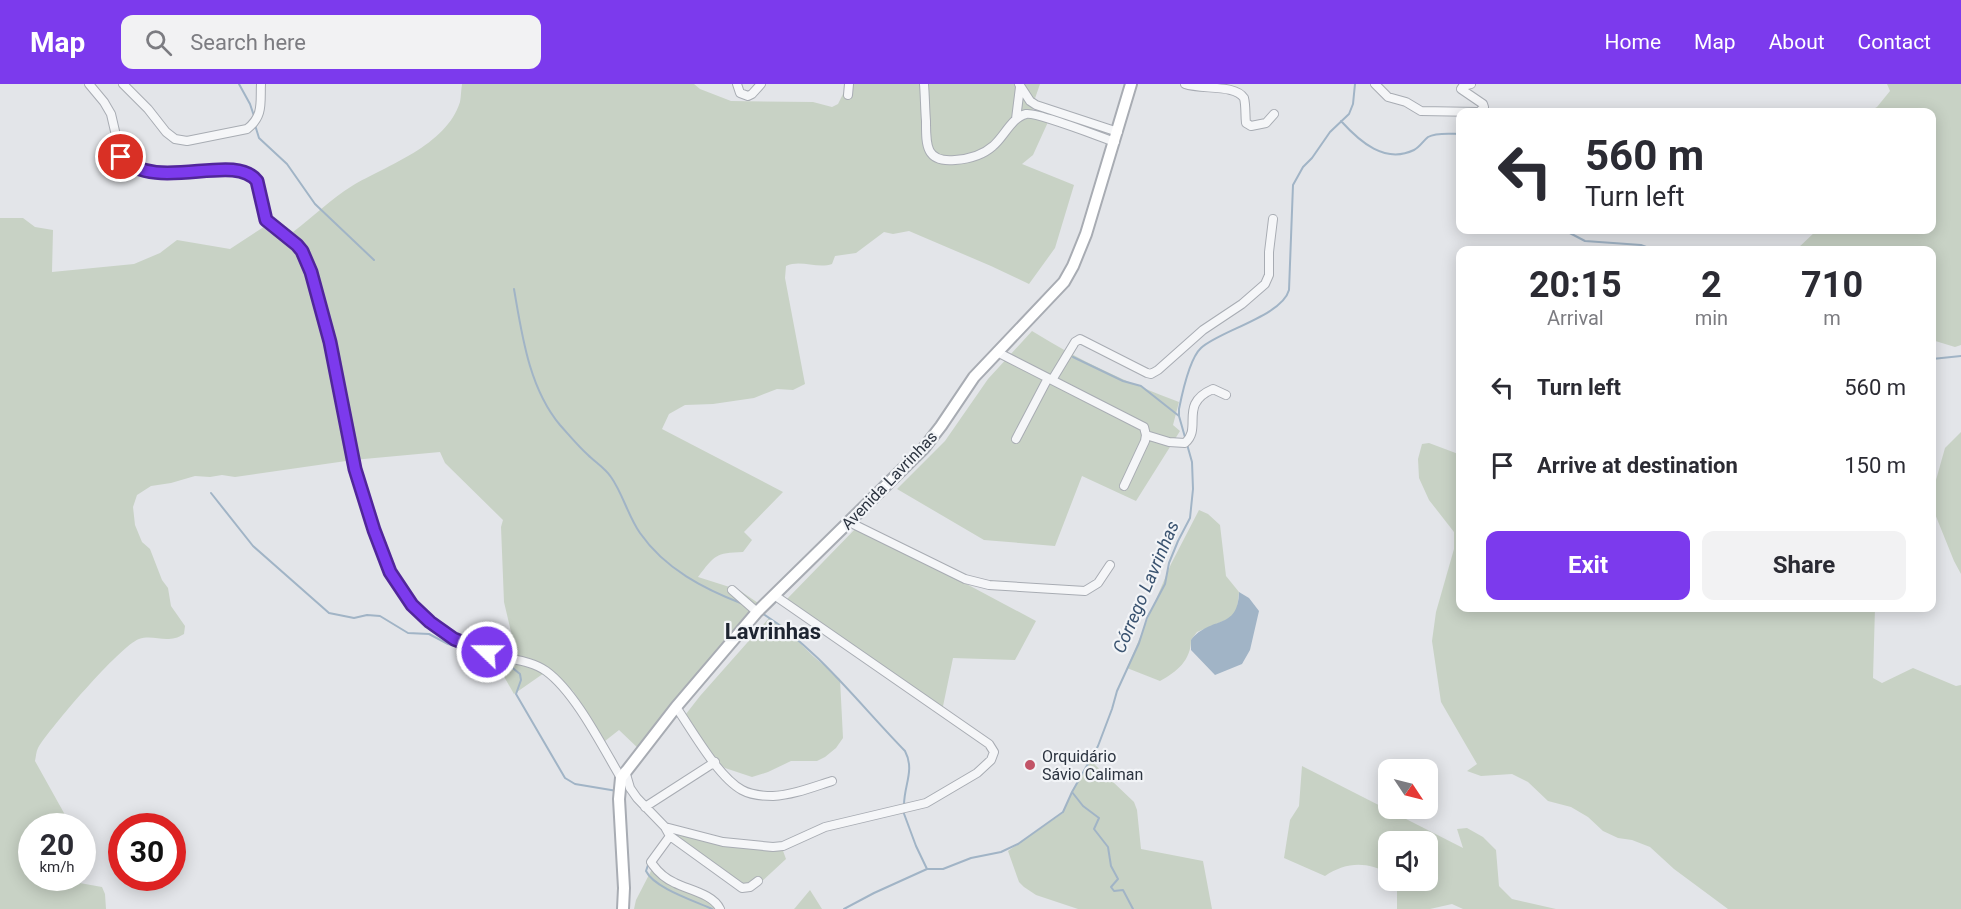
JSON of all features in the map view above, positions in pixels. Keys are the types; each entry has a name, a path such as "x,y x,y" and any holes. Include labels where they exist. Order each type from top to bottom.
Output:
{"street":[{"path":"89,84 111,114 121,157 132,166 152,172 177,173 240,170 253,176 260,187 266,220 302,251 311,272 330,342 355,469 374,530 397,584 420,613 454,639 487,652 529,663 552,675 571,697 630,788 665,827 670,836 742,888 758,881"},
{"path":"123,84 148,109 169,135 183,141 247,129 255,122 261,111 261,84"},
{"path":"737,84 740,93 748,96 761,84"},
{"path":"848,95 849,84"},
{"path":"924,84 926,145 934,157 942,160 971,158 983,153 1001,139 1017,119 1026,114 1116,137"},
{"name":"Avenida Lavrinhas","path":"623,775 676,706 757,612 924,448 942,426 974,377 1064,282 1083,243 1131,84"},
{"path":"1185,84 1226,86 1237,89 1244,99 1246,123 1251,126 1266,123 1274,114"},
{"path":"1375,84 1388,96 1406,102 1421,111 1456,111"},
{"path":"1471,84 1461,89 1482,104 1483,108"},
{"path":"1017,119 1019,85"},
{"path":"1019,85 1030,101 1036,105 1116,137"},
{"path":"1016,439 1050,379 1075,342 1080,339 1151,374 1203,330 1242,304 1265,284 1269,275 1269,252 1274,219"},
{"path":"997,352 1142,426 1146,435 1142,449 1124,486"},
{"path":"1146,435 1169,442 1183,443 1191,435 1192,412 1197,400 1213,389 1226,395"},
{"path":"849,522 964,579 982,584 1085,591 1095,587 1110,565"},
{"path":"732,590 757,612"},
{"path":"665,827 685,834 730,843 759,847 783,846 819,829 926,803 977,773 993,756 994,752 989,744 774,595"},
{"path":"676,706 734,785 750,794 791,793 832,781"},
{"path":"645,807 715,762"},
{"path":"623,775 619,799 623,909"},
{"path":"670,836 653,857 652,865 670,880 718,904 720,909"}],"shaded area":[{"path":"462,84 694,84 700,89 731,101 813,102 832,107 838,104 848,84 1040,84 1032,107 1033,110 1045,114 1048,122 1033,155 1022,164 1074,185 1055,248 1029,284 909,231 893,234 884,232 856,253 835,256 832,264 797,263 786,266 785,278 805,384 793,390 777,389 754,398 713,404 685,405 669,414 662,429 783,492 744,532 752,540 743,552 727,553 716,557 698,577 739,590 764,607 641,751 619,730 605,741 573,691 547,671 514,694 499,668 516,653 504,602 501,527 503,520 445,463 440,452 353,460 235,477 195,476 151,486 137,495 133,507 135,525 142,542 150,549 162,580 168,588 171,606 185,626 184,634 172,639 139,639 102,671 56,724 36,753 35,761 64,813 18,813 18,891 96,891 96,886 102,887 106,909 0,909 0,218 23,218 35,227 53,230 52,272 134,264 160,253 177,240 230,249 276,219 293,232 344,191 414,153 429,142 453,117 460,102"},
{"path":"1887,84 1961,84 1961,345 1955,347 1936,341 1936,246 1800,246 1813,234 1936,234 1936,108 1875,108 1890,91"},
{"path":"1032,331 1104,370 1179,402 1173,425 1180,431 1136,501 1082,476 1055,546 984,540 897,489 945,441 988,379"},
{"path":"1961,432 1961,574 1936,516 1936,480 1945,448"},
{"path":"1429,443 1456,453 1456,612 1875,612 1873,678 1882,683 1913,668 1956,686 1961,685 1961,909 1728,909 1674,869 1650,847 1603,831 1588,817 1571,807 1548,801 1528,782 1512,774 1481,776 1467,771 1477,764 1441,702 1432,641 1436,612 1454,549 1454,532 1429,500 1419,478 1418,459 1422,444"},
{"path":"1199,510 1208,514 1220,525 1226,576 1239,592 1237,610 1233,617 1197,632 1191,640 1189,654 1182,665 1160,681 1127,668 1171,564"},
{"path":"858,526 1036,621 1015,660 953,658 942,711 787,599"},
{"path":"769,618 782,625 840,679 843,738 836,748 817,761 791,761 752,777 725,768 715,760 686,714"},
{"path":"1091,761 1134,802 1141,849 1203,861 1212,909 1078,909 1036,895 1019,882 1008,851 1063,813 1073,789"},
{"path":"1302,766 1378,805 1378,819 1406,819 1430,831 1378,831 1378,869 1365,865 1349,866 1325,876 1284,858 1290,820 1299,806"},
{"path":"1467,828 1483,837 1496,850 1499,886 1512,899 1556,909 1463,909 1452,904 1430,909 1397,909 1397,891 1438,891 1438,835 1463,848 1457,829"},
{"path":"670,831 782,848 786,859 760,883 742,885"},
{"path":"652,869 723,909 634,909 636,900"},
{"path":"810,890 822,909 794,909 795,908"}],"water":[{"path":"1239,592 1249,598 1259,611 1250,650 1242,664 1215,675 1191,650 1191,640 1207,627 1229,618 1234,612"}],"waterway":[{"path":"239,84 254,116"},
{"name":"Córrego Lavrinhas","path":"844,909 927,869 943,869 971,858 1001,852 1018,844 1063,812 1098,746 1117,691 1139,643 1147,618 1165,584 1169,563 1190,518 1193,489 1192,462 1179,416 1190,368 1201,348 1221,335 1275,308 1284,299 1289,290 1293,185 1303,167 1330,132 1349,114 1353,104 1355,84"},
{"path":"1341,121 1365,143 1383,153 1403,154 1414,150 1432,135 1456,134"},
{"path":"255,125 259,138 287,164 315,204 374,260"},
{"path":"1572,234 1585,241 1644,246"},
{"path":"514,289 528,360 549,410 581,448 609,474 636,526 650,546 686,576 714,592 743,604"},
{"path":"1936,359 1961,356"},
{"path":"1073,357 1123,381 1141,386 1179,416"},
{"path":"211,493 253,546 329,613 354,618 367,615 380,616 408,633 429,634 448,644 477,653"},
{"path":"762,613 802,643 820,660 905,751 909,771 904,805"},
{"path":"485,656 509,665 520,674 521,680 516,694 565,778 575,784 617,791"},
{"path":"1072,792 1083,806 1099,818 1094,829 1108,847 1111,866 1118,879 1111,887 1114,891 1123,890 1133,909"},
{"path":"903,811 927,869"},
{"path":"649,862 646,871 657,883 712,909"}],"place":[{"name":"Orquidário Sávio Caliman","path":"1030,765"}],"district":[{"name":"Lavrinhas","path":"773,631"}],"route":[{"path":"121,157 132,166 152,172 177,173 233,169 248,172 257,181 266,220 297,245 311,272 330,342 355,469 390,572 405,597 430,622 454,639 487,652"}]}
